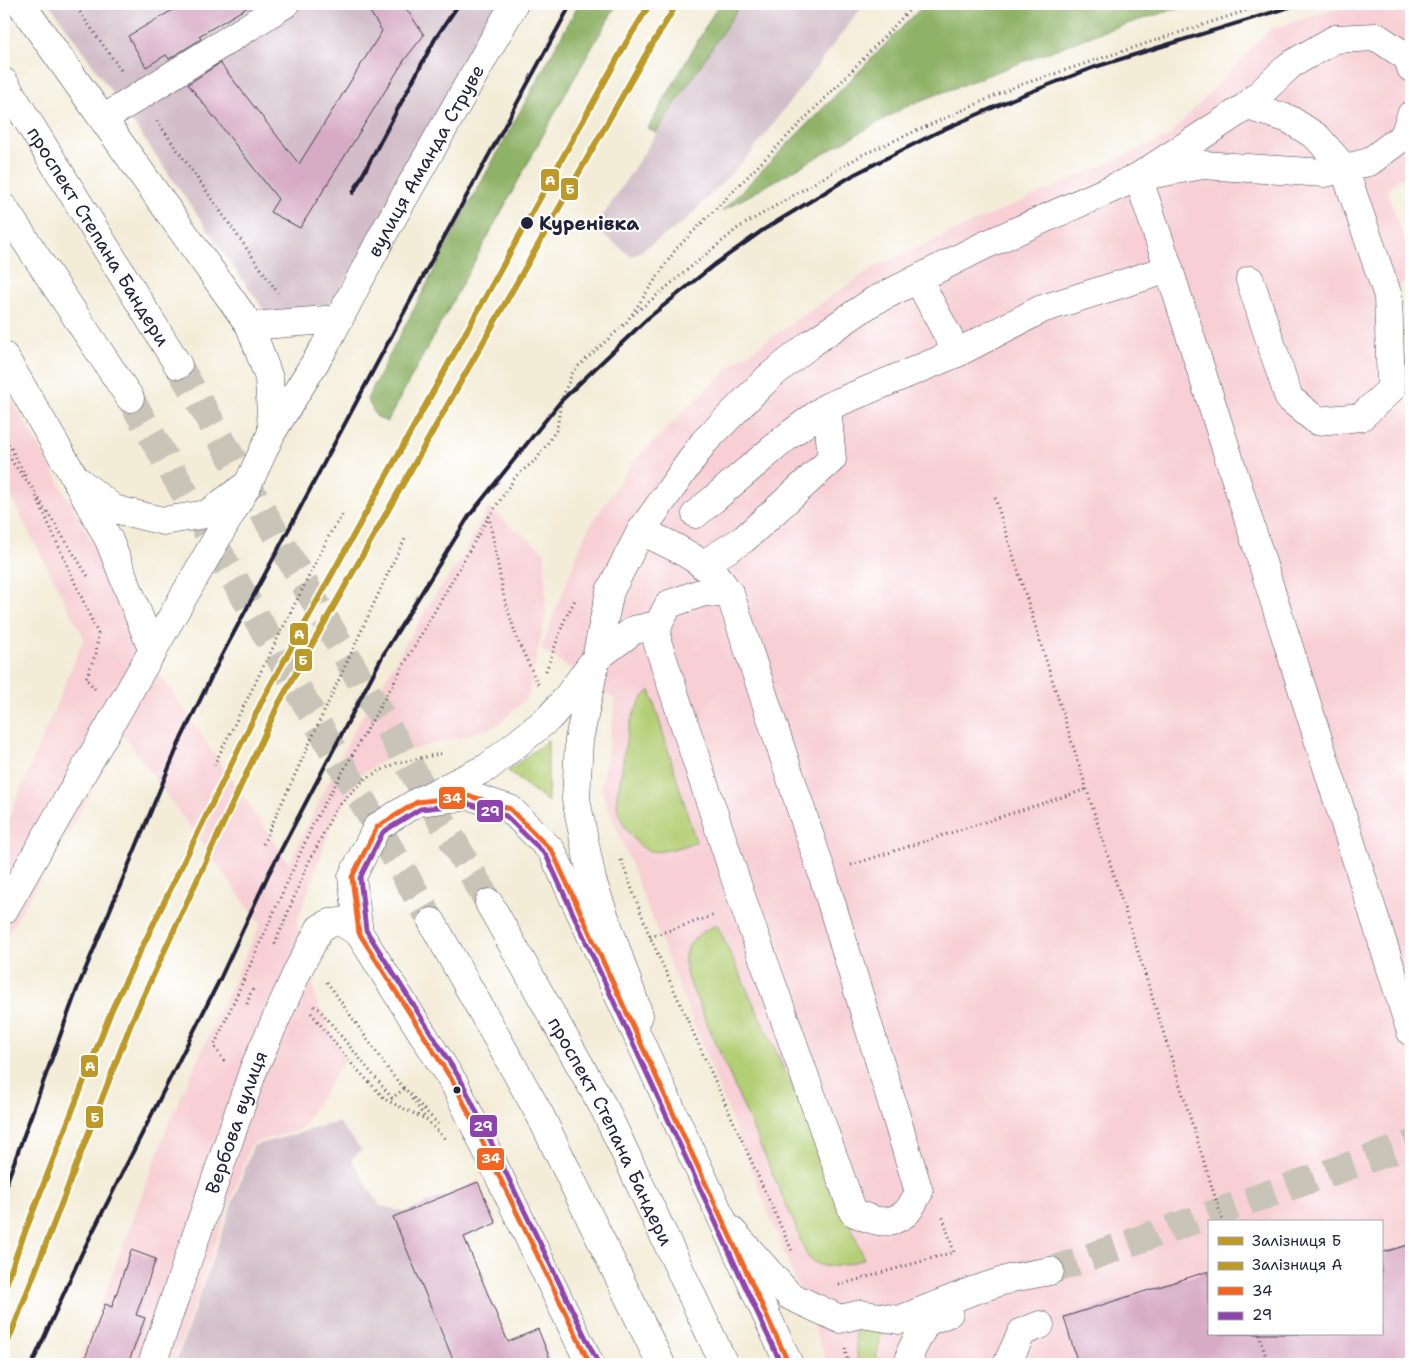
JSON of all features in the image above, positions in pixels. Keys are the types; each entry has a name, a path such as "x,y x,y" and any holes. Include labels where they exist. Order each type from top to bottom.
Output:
{"main road":[{"path":"20,4 250,326 269,378 272,432"},
{"path":"103,119 285,4"},
{"name":"вулиця Аманда Струве","path":"4,910 248,484 272,432 324,348 385,230 514,4"},
{"path":"668,1099 592,880 576,799 580,740 610,591 641,531 704,442 769,377 813,342 872,302 983,246 1138,177 1247,106 1290,65 1335,39 1377,37 1408,58 1411,68"},
{"name":"проспект Степана Бандери","path":"4,82 178,365"},
{"path":"1247,106 1289,119 1317,137 1344,168 1388,296 1391,389 1361,417 1317,421 1289,398 1250,280"},
{"path":"1138,177 1202,165 1325,173 1369,162 1404,136 1411,115"},
{"path":"1138,177 1169,269 1411,1032"},
{"path":"4,208 130,398"},
{"path":"696,514 788,436 827,407 957,353 1042,309 1169,269"},
{"path":"918,279 957,353"},
{"path":"250,326 339,319"},
{"path":"4,356 109,540 153,652"},
{"path":"702,565 744,538 832,459 827,407"},
{"path":"75,478 114,509 163,521 207,514 248,484"},
{"path":"641,531 683,551 711,571 730,594 824,879 919,1192 907,1212 888,1223 872,1220 852,1212 744,905 657,641 658,625 669,604 704,592 730,594"},
{"path":"590,1364 455,1085 359,933 352,877 377,827 417,802 488,768 549,718 565,700 595,659 634,630 658,625"},
{"path":"417,802 470,796 510,810 552,851 726,1224 789,1364"},
{"name":"проспект Степана Бандери","path":"490,903 605,1110 724,1364"},
{"name":"Вербова вулиця","path":"152,1364 254,1068 287,994 320,928 330,923 341,922 359,933"},
{"path":"432,922 540,1114 661,1364"},
{"path":"726,1224 790,1296 840,1319 862,1314 899,1320 972,1291 1012,1278 1050,1271 926,1322 911,1351 909,1364"},
{"path":"1006,1364 1022,1332 1040,1325"}],"path":[{"path":"74,4 300,322"},
{"path":"629,319 676,249 842,81 915,4"},
{"path":"227,1066 214,1046 315,820 489,518 516,476 537,459 557,429 561,401 573,371 629,319 738,228 862,155 1017,86 1266,4"},
{"path":"4,435 33,489 89,579"},
{"path":"4,446 13,463 33,489 98,634 96,652 86,678 98,694"},
{"path":"995,498 1222,1220"},
{"path":"214,765 331,532 343,514"},
{"path":"489,518 504,597 517,639 540,689"},
{"path":"263,844 394,560 406,539"},
{"path":"844,867 1087,790"},
{"path":"620,856 650,937 796,1259"},
{"path":"650,937 724,912"},
{"path":"287,994 319,1009 392,1098 405,1088 393,1076 324,977"},
{"path":"287,994 313,1015 352,1064 386,1100 427,1120"},
{"path":"848,1364 836,1286 918,1262"},
{"path":"1260,1336 1268,1364"}],"shaded area":[{"path":"50,4 502,4 370,239 331,304 266,313"},
{"path":"741,4 864,4 751,153 684,222 632,257 595,228"},
{"path":"1351,4 1411,4 1411,167 1387,191 1410,256 1406,279 1396,290 1399,365 1403,402 1411,396 1411,1364 828,1364 601,789 616,700 541,649 585,534 632,463 733,364 874,267 1169,136 1269,30"},
{"path":"1411,167 1411,208 1402,176"},
{"path":"6,388 104,562 144,651 289,864 352,734 437,592 460,562 488,508 545,552 546,615 528,697 498,725 458,738 394,754 360,775 332,824 297,922 318,1005 345,1060 301,1129 251,1144 173,1364 79,1364 169,1122 260,924 124,736 4,941 4,830 84,638 4,484 4,389"},
{"path":"338,1122 362,1150 351,1159 380,1206 405,1212 393,1218 455,1364 175,1364 253,1146"}],"green space":[{"path":"579,4 617,4 567,91 387,422 376,416 367,399 454,232"},
{"path":"719,4 741,4 656,133 648,128"},
{"path":"925,4 1191,4 1104,31 907,106 722,211"},
{"path":"650,690 696,842 658,851 647,850 636,842 623,823 617,803 628,730 636,708"},
{"path":"548,740 548,802 508,771"},
{"path":"717,925 817,1140 864,1259 843,1265 823,1266 810,1259 804,1249 687,977 685,958 689,945 702,933"},
{"path":"854,1324 882,1330 875,1364 858,1364"}],"building":[{"path":"183,4 253,4 199,36 201,39 169,59 166,55 146,67 128,36"},
{"path":"365,4 403,4 424,35 405,59 300,228 270,212 278,199 188,84 220,63 299,164 382,31"},
{"path":"478,1182 496,1223 464,1237 508,1342 538,1329 552,1364 455,1364 393,1217"},
{"path":"1411,1244 1411,1364 1078,1364 1064,1317 1208,1271 1208,1336 1382,1336 1382,1253"},
{"path":"131,1250 156,1259 136,1315 145,1318 128,1364 83,1364 105,1304 112,1307"}],"tunnel":[{"path":"178,365 489,903"},
{"path":"130,398 432,922"},
{"path":"1050,1271 1411,1144"}],"railway":[{"path":"353,193 435,39 459,4"},
{"path":"4,1190 76,992 180,741 222,655 434,256 571,4"},
{"path":"32,1364 82,1253 220,979 269,873 383,655 469,516 561,401 647,319 714,265 763,230 855,174 938,132 1015,98 1095,67 1299,4"}],"rail line":[{"name":"A","path":"4,1291 18,1250 112,1009 264,697 626,43 650,4"},
{"name":"Б","path":"4,1352 132,1021 279,703 645,56 677,4"}],"transit line":[{"name":"34","path":"590,1364 455,1085 359,933 352,877 377,827 417,802 470,796 510,809 552,851 789,1364"},
{"name":"29","path":"597,1361 462,1082 366,930 360,878 383,832 420,809 469,804 506,816 546,855 781,1364"}],"place":[{"name":"Куренівка","path":"527,223"}]}
